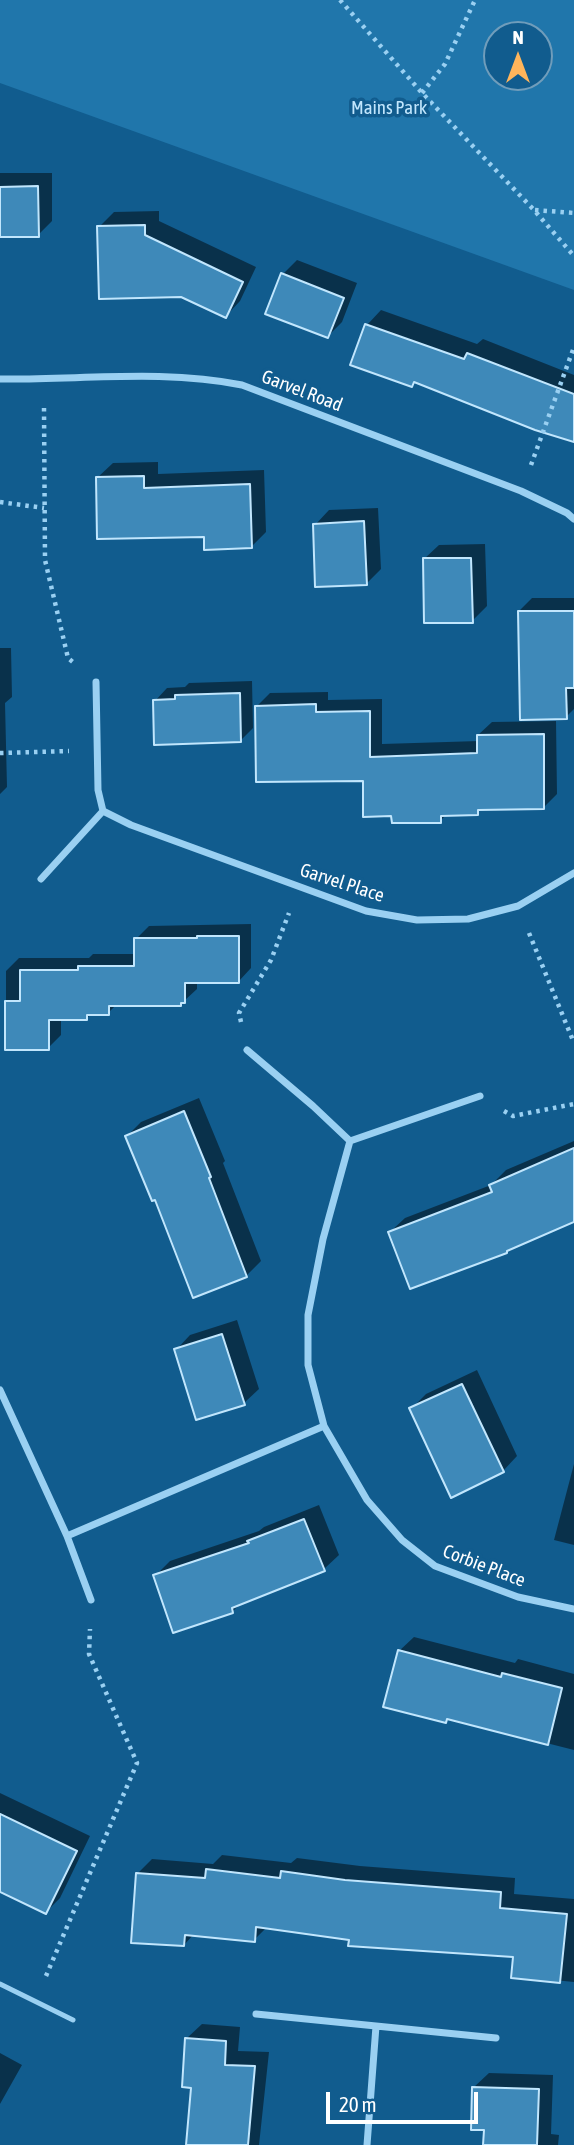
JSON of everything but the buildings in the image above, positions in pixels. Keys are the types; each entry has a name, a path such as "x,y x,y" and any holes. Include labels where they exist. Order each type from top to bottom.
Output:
{"street":[{"name":"Garvel Road","path":"0,379 174,376 210,379 242,386 521,491 574,519"},
{"path":"41,879 103,811 98,790 96,682"},
{"name":"Garvel Place","path":"103,811 131,825 366,911 418,920 468,919 518,906 574,873"},
{"path":"247,1049 350,1142 480,1096"},
{"name":"Corbie Place","path":"350,1142 323,1239 308,1315 308,1365 324,1426 367,1500 402,1540 435,1566 518,1597 574,1609"},
{"path":"0,1390 67,1536 91,1600"},
{"path":"67,1536 324,1426"},
{"path":"256,2014 496,2038"},
{"path":"367,2145 376,2026"}],"lane":[{"path":"0,1984 73,2020"}],"path":[{"path":"340,0 422,93 534,210 574,256"},
{"path":"422,93 445,64 475,0"},
{"path":"534,210 574,213"},
{"path":"521,491 574,347"},
{"path":"44,380 45,560 68,658 96,682"},
{"path":"0,502 44,508"},
{"path":"0,753 97,751"},
{"path":"247,1049 239,1013 271,960 298,886"},
{"path":"518,906 574,1043"},
{"path":"480,1096 513,1116 574,1104"},
{"path":"35,2001 137,1763 89,1654 91,1600"}],"green space":[{"name":"Mains Park","path":"0,0 574,0 574,290 0,83"}]}
